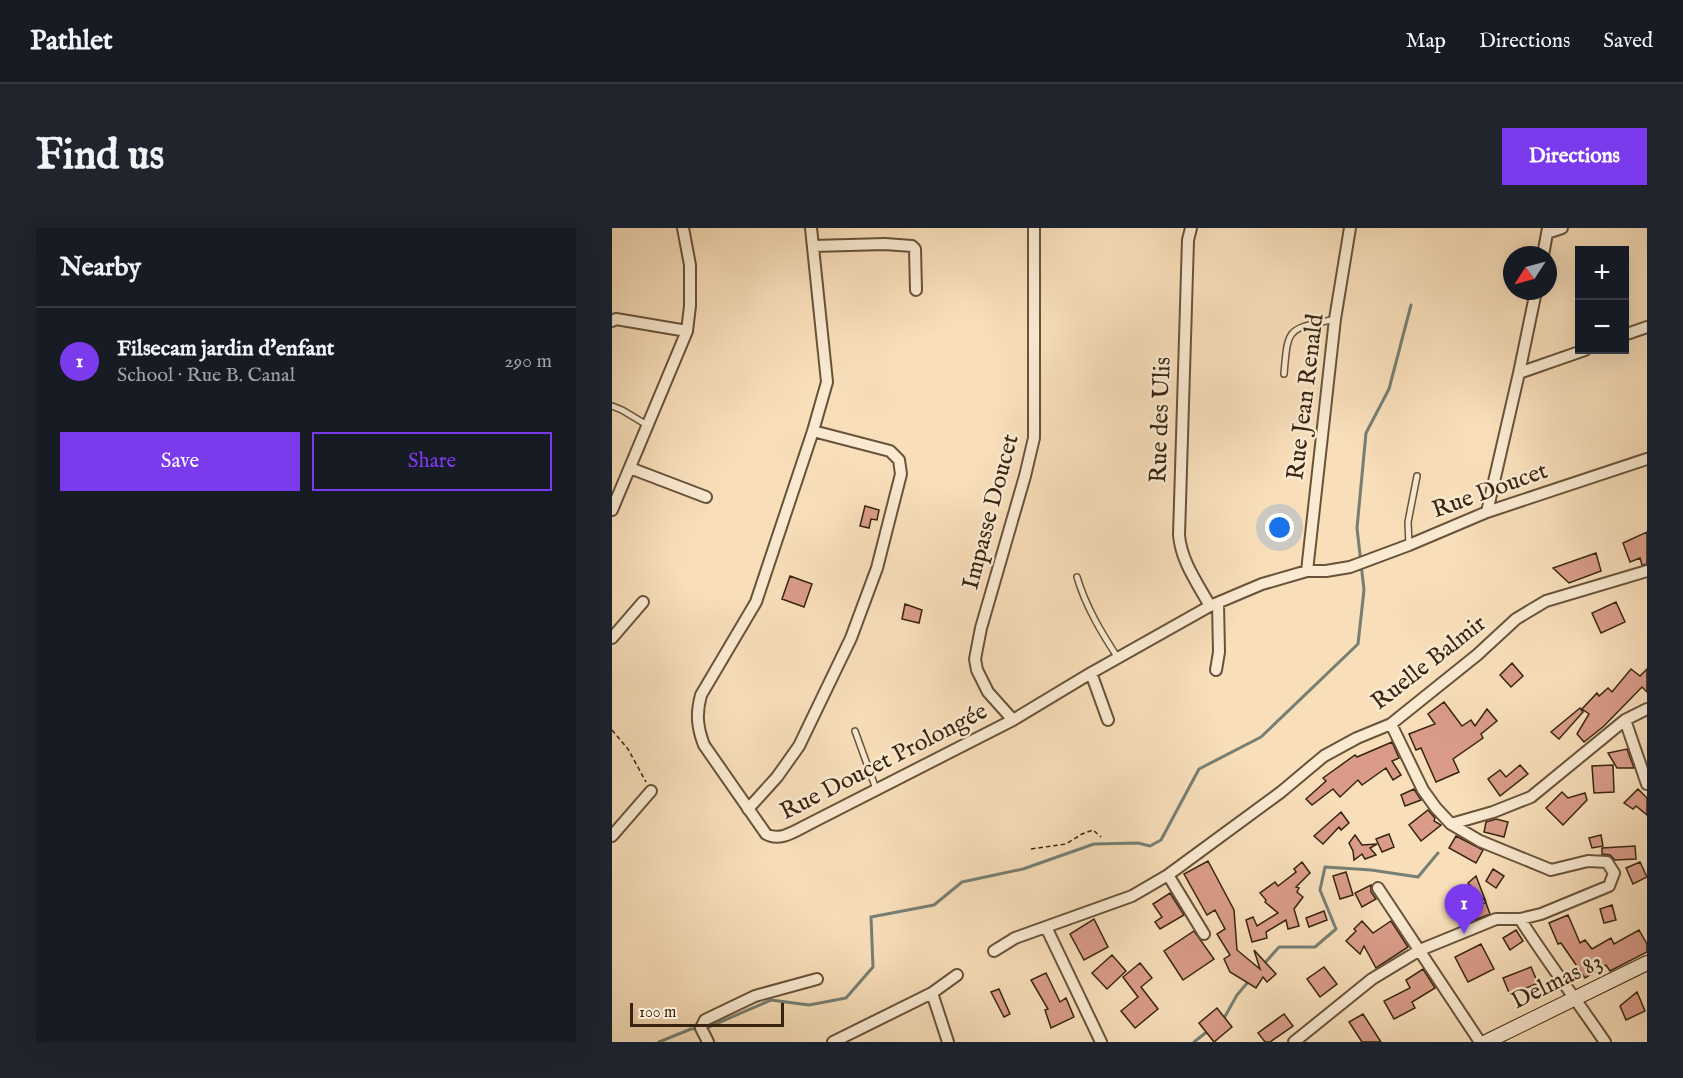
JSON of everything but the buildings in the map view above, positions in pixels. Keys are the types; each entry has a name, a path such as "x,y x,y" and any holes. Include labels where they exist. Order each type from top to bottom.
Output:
{"street":[{"path":"612,510 687,331 690,306 690,265 683,228"},
{"name":"Rue Doucet Prolongée","path":"811,228 827,382 813,432 756,602 701,695 697,709 699,731 704,745 766,834 778,838 876,791 1013,720 1214,604 1262,584 1307,571 1350,567"},
{"name":"Impasse Doucet","path":"1013,720 988,692 977,670 975,659 981,628 1034,438 1034,228"},
{"name":"Rue des Ulis","path":"1191,228 1188,240 1179,535 1184,557 1214,604"},
{"name":"Rue Jean Renald","path":"1307,571 1335,319 1350,228"},
{"path":"1545,246 1548,230 1562,228"},
{"path":"813,246 885,244 912,246 915,249 916,290"},
{"path":"1486,512 1534,300"},
{"path":"612,321 616,319 687,331"},
{"path":"1629,333 1647,327"},
{"path":"1519,374 1575,354"},
{"path":"748,809 777,777 800,746 851,638 877,568 901,474 899,460 890,452 813,432"},
{"name":"Rue Doucet","path":"1350,567 1486,512 1647,459"},
{"path":"630,468 706,497"},
{"name":"Ruelle Balmir","path":"994,951 1015,938 1132,896 1168,875 1281,792 1324,756 1357,738 1392,724 1532,608 1546,601 1647,571"},
{"path":"612,638 643,602"},
{"path":"1214,604 1219,652 1216,670"},
{"path":"1091,673 1108,720"},
{"path":"1451,824 1493,812 1531,797 1625,720 1647,709"},
{"path":"1625,720 1647,784"},
{"path":"1294,1042 1372,979 1420,950 1496,919 1520,919 1540,914 1609,886 1614,873 1606,862 1588,861 1551,870 1480,841 1451,824 1423,789 1392,724"},
{"path":"612,836 651,790"},
{"path":"1168,875 1204,934"},
{"path":"1378,888 1480,1042"},
{"path":"1520,919 1553,970 1605,1042"},
{"path":"1046,927 1101,1042"},
{"name":"Delmas 83","path":"1486,1042 1647,963"},
{"path":"833,1042 932,993 957,975"},
{"path":"708,1042 701,1028 705,1020 755,996 817,979"},
{"path":"932,993 948,1042"}],"lane":[{"path":"1284,374 1290,335 1301,327 1335,319"},
{"path":"612,406 647,425"},
{"path":"1409,545 1408,522 1417,476"},
{"path":"1077,577 1083,599 1118,658"},
{"path":"855,731 876,791"}],"path":[{"path":"612,730 628,748 651,790"},
{"path":"1031,849 1066,844 1093,830 1101,837"}],"waterway":[{"path":"704,1029 771,1000 809,1005 846,998 873,967 871,917 934,905 962,882 1023,869 1094,844 1138,843 1150,846 1161,840 1199,769 1261,737 1358,644 1364,590 1357,528 1366,433 1389,389 1411,305"},
{"path":"1263,965 1279,947 1315,947 1336,929 1320,890 1325,867 1371,870 1418,877 1438,853"},
{"path":"1223,1020 1237,995 1249,981"},
{"path":"659,1042 691,1029 697,1029"},
{"path":"1194,1042 1208,1031"}],"place":[{"name":"Filsecam jardin d'enfant","path":"1464,934"}]}
